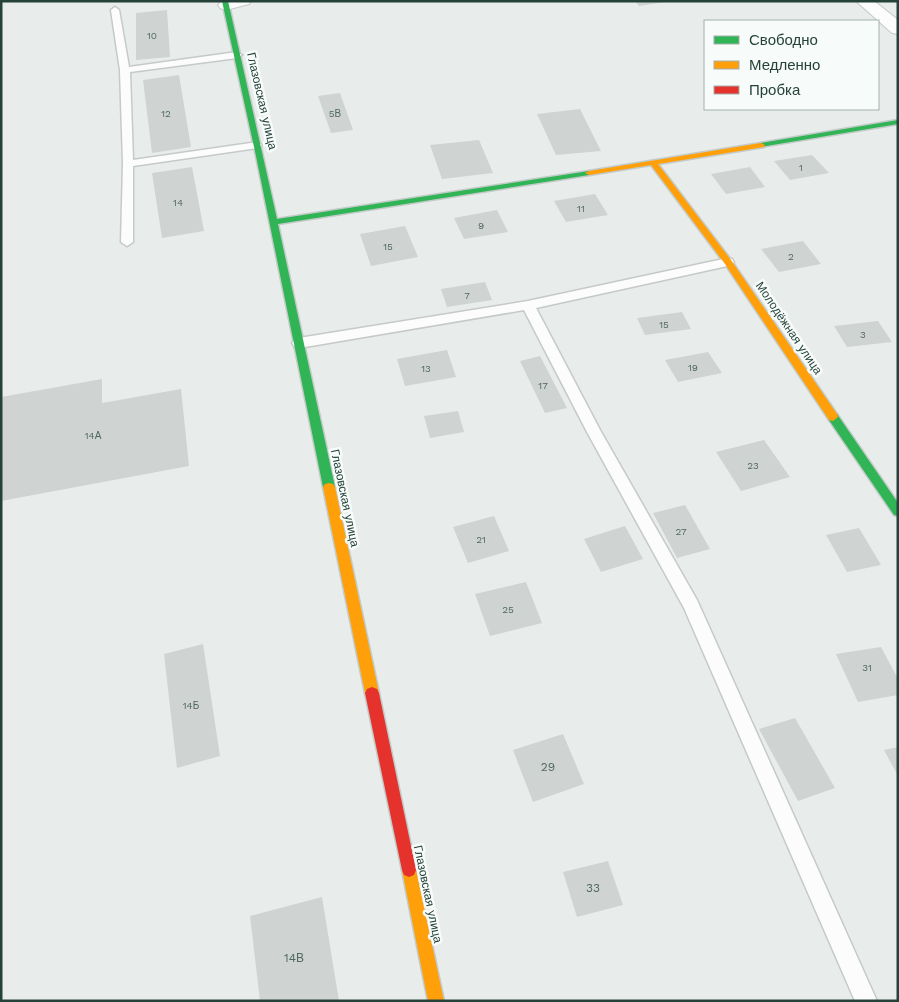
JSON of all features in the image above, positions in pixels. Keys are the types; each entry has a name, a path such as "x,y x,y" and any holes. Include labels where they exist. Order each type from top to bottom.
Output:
{"street":[{"path":"225,3 243,1"},
{"path":"864,1 898,29"},
{"name":"Глазовская улица","path":"225,3 274,222 436,1001"},
{"path":"274,222 654,163 898,122"},
{"name":"Молодёжная улица","path":"654,163 728,262 898,512"}],"lane":[{"path":"115,10 125,70 128,164 127,242"},
{"path":"125,70 237,55"},
{"path":"128,164 257,145"},
{"path":"299,343 528,305 728,262"},
{"path":"528,305 594,432 691,605 866,1001"}],"building":[{"path":"635,1 665,1 665,2 639,6"},
{"path":"167,10 170,57 136,60 136,13"},
{"path":"179,75 191,147 152,153 143,80"},
{"path":"340,93 353,130 331,133 318,96"},
{"path":"580,109 601,151 556,155 537,114"},
{"path":"479,140 493,173 442,179 430,145"},
{"path":"812,155 829,173 790,180 774,161"},
{"path":"192,167 204,231 162,238 152,173"},
{"path":"750,167 765,187 726,194 711,174"},
{"path":"595,194 608,215 566,222 554,201"},
{"path":"497,210 508,232 464,239 454,218"},
{"path":"405,226 418,257 371,266 360,234"},
{"path":"803,241 821,264 779,272 761,249"},
{"path":"485,282 492,300 447,307 441,289"},
{"path":"682,312 691,329 645,335 637,318"},
{"path":"878,321 892,342 847,347 834,326"},
{"path":"447,350 456,377 405,386 397,359"},
{"path":"708,352 722,373 678,382 665,360"},
{"path":"540,356 567,408 545,413 520,361"},
{"path":"102,379 102,403 181,389 189,466 1,501 1,397"},
{"path":"458,411 464,432 430,438 424,416"},
{"path":"764,440 790,477 741,491 716,452"},
{"path":"685,505 710,549 677,558 653,513"},
{"path":"494,516 509,551 468,563 453,527"},
{"path":"625,526 643,559 601,572 584,539"},
{"path":"859,528 881,565 847,572 826,535"},
{"path":"526,582 542,623 490,636 475,594"},
{"path":"203,644 220,756 177,768 164,654"},
{"path":"881,647 898,679 898,695 858,702 836,654"},
{"path":"795,718 835,788 798,801 759,729"},
{"path":"563,734 584,784 533,802 513,750"},
{"path":"898,747 898,776 884,750"},
{"path":"608,861 623,905 577,917 563,872"},
{"path":"322,897 339,1001 260,1001 250,916"}],"traffic: fast":[{"path":"225,1 260,156 329,487"},
{"path":"761,145 898,122"},
{"path":"274,222 589,173"},
{"path":"833,417 898,512"}],"traffic: slow":[{"path":"589,173 761,145"},
{"path":"653,163 728,262 833,417"},
{"path":"329,487 372,693"},
{"path":"409,870 436,1001"}],"traffic: jam":[{"path":"372,693 409,870"}]}
